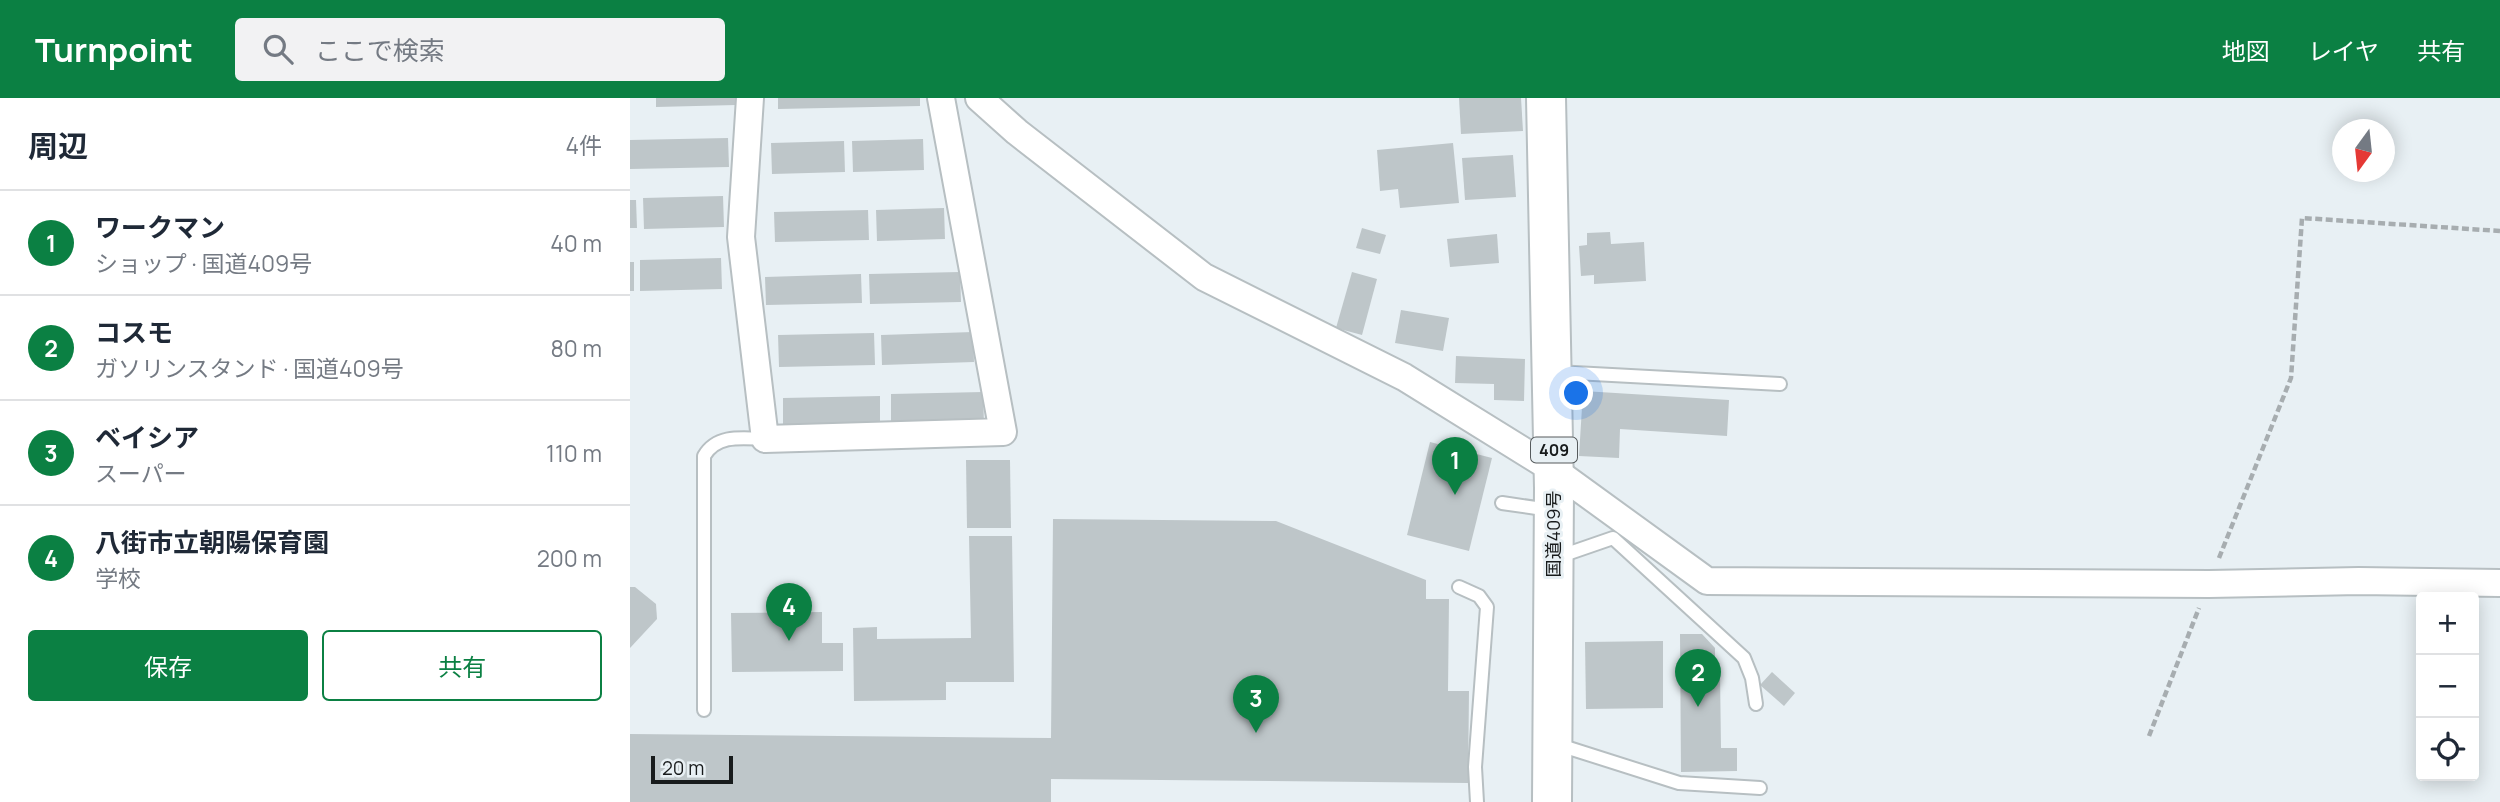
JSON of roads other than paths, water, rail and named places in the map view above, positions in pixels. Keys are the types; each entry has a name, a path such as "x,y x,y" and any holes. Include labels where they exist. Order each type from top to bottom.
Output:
{"highway":[{"name":"国道409号","path":"1546,98 1554,470 1552,802"}],"street":[{"path":"750,98 741,237 765,439 1003,432 941,98"},
{"path":"979,98 1017,132 1204,277 1404,377 1554,470 1707,581 2500,583"}],"lane":[{"path":"1552,372 1780,384"},
{"path":"704,710 704,456 714,444 727,438 765,439"},
{"path":"1502,503 1554,510"},
{"path":"1554,558 1614,538 1744,658 1752,678 1756,704"},
{"path":"1459,587 1479,596 1487,607 1475,767 1476,802"},
{"path":"1553,743 1679,783 1760,788"}],"place":[{"name":"ワークマン","path":"1455,495"},
{"name":"八街市立朝陽保育園","path":"789,641"},
{"name":"コスモ","path":"1698,707"},
{"name":"ベイシア","path":"1256,733"}]}
